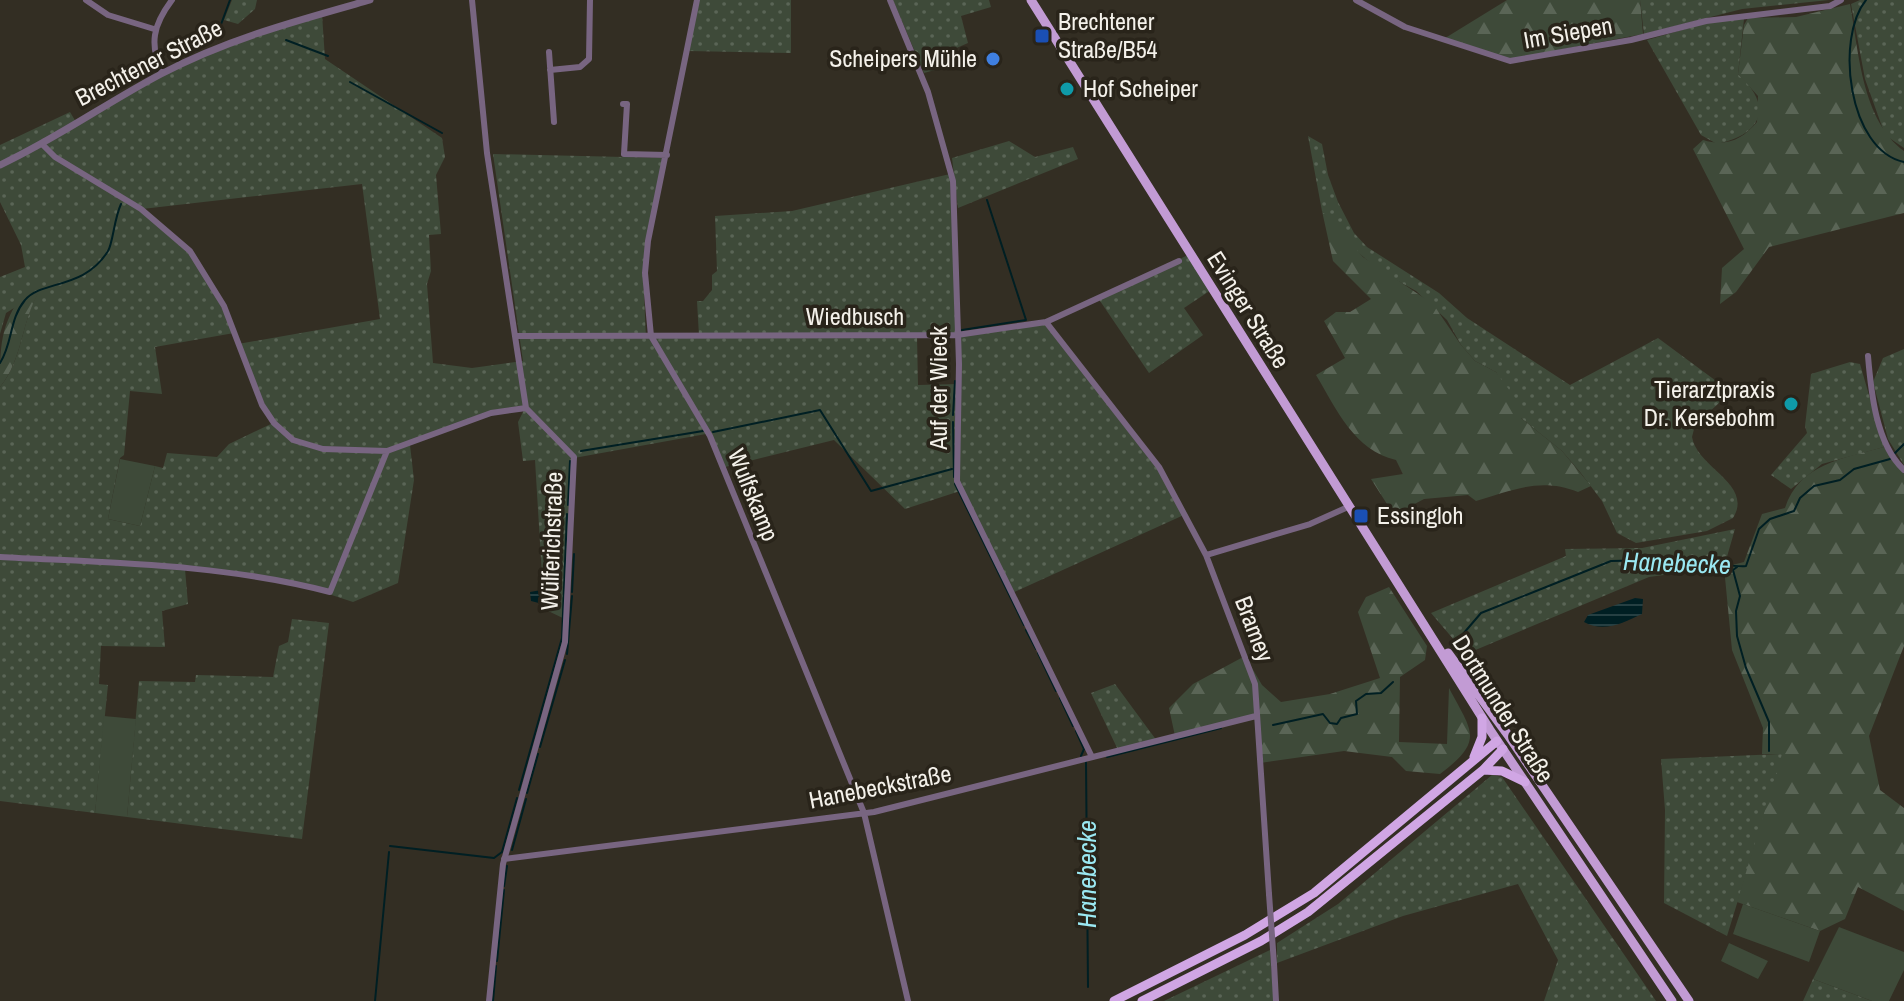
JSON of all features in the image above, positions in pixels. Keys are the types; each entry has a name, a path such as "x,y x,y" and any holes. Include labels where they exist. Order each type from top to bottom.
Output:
{"highway":[{"path":"1473,760 1480,746 1482,718"},
{"path":"1114,1001 1245,935 1314,893 1473,760 1506,742"},
{"path":"1142,1001 1261,941 1308,912 1483,770 1506,742"},
{"path":"1483,770 1502,771 1525,782"}],"main road":[{"name":"Evinger Straße","path":"1031,0 1434,639"},
{"name":"Dortmunder Straße","path":"1434,639 1482,718 1506,742 1525,782 1672,1001"},
{"name":"Dortmunder Straße","path":"1434,639 1455,661 1506,742 1689,1001"}],"street":[{"path":"86,0 108,15 154,29"},
{"path":"162,73 155,58 154,29 172,0"},
{"name":"Brechtener Straße","path":"0,165 43,145 162,73 236,40 370,0"},
{"path":"43,145 55,157 141,209 190,251 224,306 257,395 286,435 315,447 387,451 491,413 526,408 485,139 472,0"},
{"path":"550,70 580,67 589,59 590,0"},
{"name":"Wulfskamp","path":"697,0 645,273 651,336 710,436 864,813 908,1001"},
{"name":"Auf der Wieck","path":"890,0 921,74 953,181 957,481 1092,757"},
{"name":"Im Siepen","path":"1356,0 1405,27 1500,61 1622,42 1747,14 1795,12 1830,6 1841,0"},
{"path":"549,52 554,122"},
{"path":"623,104 627,104 624,154 667,155"},
{"name":"Wiedbusch","path":"516,336 957,335 1046,322 1179,261"},
{"name":"Bramey","path":"1046,322 1159,467 1206,555 1253,674 1276,1001"},
{"path":"1868,356 1870,385 1889,452 1904,470"},
{"name":"Wülferichstraße","path":"489,1001 504,859 563,652 567,620 574,457 526,408"},
{"path":"0,557 286,580 330,592 387,451"},
{"path":"1206,555 1310,524 1348,507"},
{"name":"Hanebeckstraße","path":"504,859 864,813 1256,716"}],"green space":[{"path":"232,0 257,0 255,9 238,24 224,20"},
{"path":"697,0 791,0 791,53 688,51"},
{"path":"893,0 989,0 991,7 961,16 968,43 938,56 942,68 924,73"},
{"path":"1507,0 1640,0 1643,34 1511,59 1442,40"},
{"path":"1640,0 1829,0 1742,9 1644,34"},
{"path":"1860,0 1904,0 1904,148 1885,135 1865,79 1851,4"},
{"path":"1850,4 1860,64 1871,104 1890,138 1904,151 1904,213 1769,247 1736,292 1720,304 1722,268 1744,249 1693,149 1703,140 1719,143 1733,140 1757,122 1758,96 1738,74 1744,25 1748,18 1796,17"},
{"path":"322,14 325,59 442,138 445,157 436,175 441,234 429,235 431,271 427,284 433,363 472,368 523,361 493,154 666,158 643,273 646,338 699,336 697,301 703,301 712,290 712,275 717,271 715,216 792,211 950,174 957,334 1046,322 1159,467 1186,514 1012,593 960,491 905,509 834,440 725,467 706,434 574,458 567,620 544,609 535,460 523,461 518,422 525,408 491,413 410,445 414,480 398,583 353,602 286,580 185,569 188,604 162,611 165,647 101,646 99,684 108,685 95,813 0,801 0,387 18,353 38,293 6,313 0,334 0,277 25,267 21,245 0,202 0,145 70,112 76,122 162,74 236,40","holes":["362,184 380,319 238,344 273,423 229,444 217,457 167,453 163,468 155,466 140,526 108,519 120,458 124,455 130,391 162,394 155,347 234,333 199,262 142,209","957,335 959,384 918,385 917,336"]},
{"path":"1744,19 1738,74 1756,97 1758,118 1744,134 1717,144 1701,135 1647,40 1710,22"},
{"path":"1308,136 1322,144 1328,175 1338,202 1354,233 1367,247 1439,293 1467,318 1570,385 1658,338 1731,392 1695,425 1692,437 1703,458 1736,495 1737,506 1733,518 1707,531 1636,543 1617,533 1602,501 1580,472 1562,451 1521,418 1496,372 1475,361 1461,345 1447,320 1416,291 1380,271 1346,242 1322,211"},
{"path":"1009,141 1035,157 1073,147 1078,159 958,208 952,158"},
{"path":"1322,211 1363,257 1433,304 1475,361 1496,372 1524,410 1521,418 1562,451 1591,486 1578,492 1539,485 1476,501 1468,495 1424,499 1394,515 1371,479 1403,474 1396,460 1381,455 1358,438 1339,415 1316,375 1345,358 1324,321 1336,312 1350,312 1371,299 1333,261"},
{"path":"1188,255 1211,290 1184,308 1203,335 1149,373 1098,298"},
{"path":"24,292 39,292 18,353 0,387 3,336 10,315"},
{"path":"1904,349 1904,465 1888,439 1873,382 1883,358"},
{"path":"1850,362 1860,364 1884,447 1822,464 1791,489 1771,475 1807,433 1805,426 1811,374"},
{"path":"1884,447 1904,474 1904,646 1869,736 1880,790 1904,808 1904,911 1858,887 1845,919 1820,931 1737,902 1782,754 1762,754 1763,728 1732,650 1724,567 1744,562 1762,514 1785,508 1801,481 1812,472 1839,460"},
{"path":"120,459 155,466 140,526 108,519"},
{"path":"1735,529 1724,567 1649,577 1466,654 1431,613 1566,556 1565,549 1642,548"},
{"path":"1389,587 1427,646 1425,660 1400,677 1399,742 1447,744 1449,688 1468,726 1469,743 1464,752 1440,774 1406,771 1392,757 1344,751 1260,763 1256,716 1175,736 1169,708 1193,684 1245,656 1262,685 1281,702 1330,694 1380,678 1358,612 1366,597"},
{"path":"292,619 329,623 302,839 127,817 139,681 195,682 196,675 273,677 279,646 288,642"},
{"path":"1115,684 1157,741 1118,750 1091,693"},
{"path":"104,716 136,719 127,817 95,813"},
{"path":"1783,754 1727,936 1664,903 1665,810 1661,759"},
{"path":"1492,775 1502,777 1656,1001 1544,1001 1558,960 1518,884 1403,916 1277,963 1277,943 1338,904"},
{"path":"1743,904 1820,931 1809,962 1733,934"},
{"path":"1839,927 1904,952 1904,970 1889,1001 1872,1001 1813,979"},
{"path":"1729,943 1768,961 1758,979 1721,961"},
{"path":"1270,950 1274,1001 1164,1001"},
{"path":"1813,979 1872,1001 1803,1001"}],"water":[{"path":"552,588 557,598 554,607 531,601 530,592"},
{"path":"1635,598 1643,599 1642,614 1606,627 1584,622 1588,615"}],"waterway":[{"path":"216,38 230,0"},
{"path":"1866,0 1856,17 1851,40 1852,91 1870,137 1885,153 1904,162"},
{"path":"286,40 328,56"},
{"path":"350,82 442,133"},
{"path":"962,330 1026,320 987,200"},
{"path":"0,363 16,315 25,300 41,289 87,272 98,263 110,247 121,204"},
{"path":"953,415 955,381"},
{"path":"713,432 820,410 871,491 952,469"},
{"path":"953,422 954,477"},
{"path":"581,451 703,431"},
{"name":"Hanebecke","path":"1894,454 1904,444"},
{"name":"Hanebecke","path":"1463,634 1481,613 1611,561 1699,559 1746,566 1759,529 1770,519 1794,511 1800,498 1814,486 1840,480 1854,469 1890,459"},
{"path":"568,505 570,461"},
{"path":"955,484 1024,625"},
{"path":"519,790 562,638 567,514"},
{"path":"572,592 574,554"},
{"path":"1737,567 1733,570 1740,596 1736,611 1737,636 1746,668 1769,722 1769,751"},
{"path":"567,654 572,596"},
{"path":"1026,630 1036,649"},
{"path":"1038,653 1056,691"},
{"path":"540,747 565,660"},
{"name":"Hanebecke","path":"1273,725 1323,714 1330,723 1337,724 1341,718 1357,714 1356,701 1366,694 1381,693 1393,682"},
{"path":"1060,698 1073,726"},
{"name":"Hanebecke","path":"1107,757 1221,728"},
{"path":"1076,731 1084,749 1081,756"},
{"path":"527,793 538,754"},
{"name":"Hanebecke","path":"1086,762 1088,987"},
{"path":"390,846 494,858 502,852 517,798"},
{"path":"512,850 526,799"},
{"path":"375,1001 389,852"},
{"path":"504,886 507,866"},
{"path":"497,961 504,890"},
{"path":"493,1001 496,966"}],"place":[{"name":"Brechtener Straße/B54","path":"1042,36"},
{"name":"Scheipers Mühle","path":"993,59"},
{"name":"Hof Scheiper","path":"1067,89"},
{"name":"Tierarztpraxis Dr. Kersebohm","path":"1791,404"},
{"name":"Essingloh","path":"1361,516"}]}
